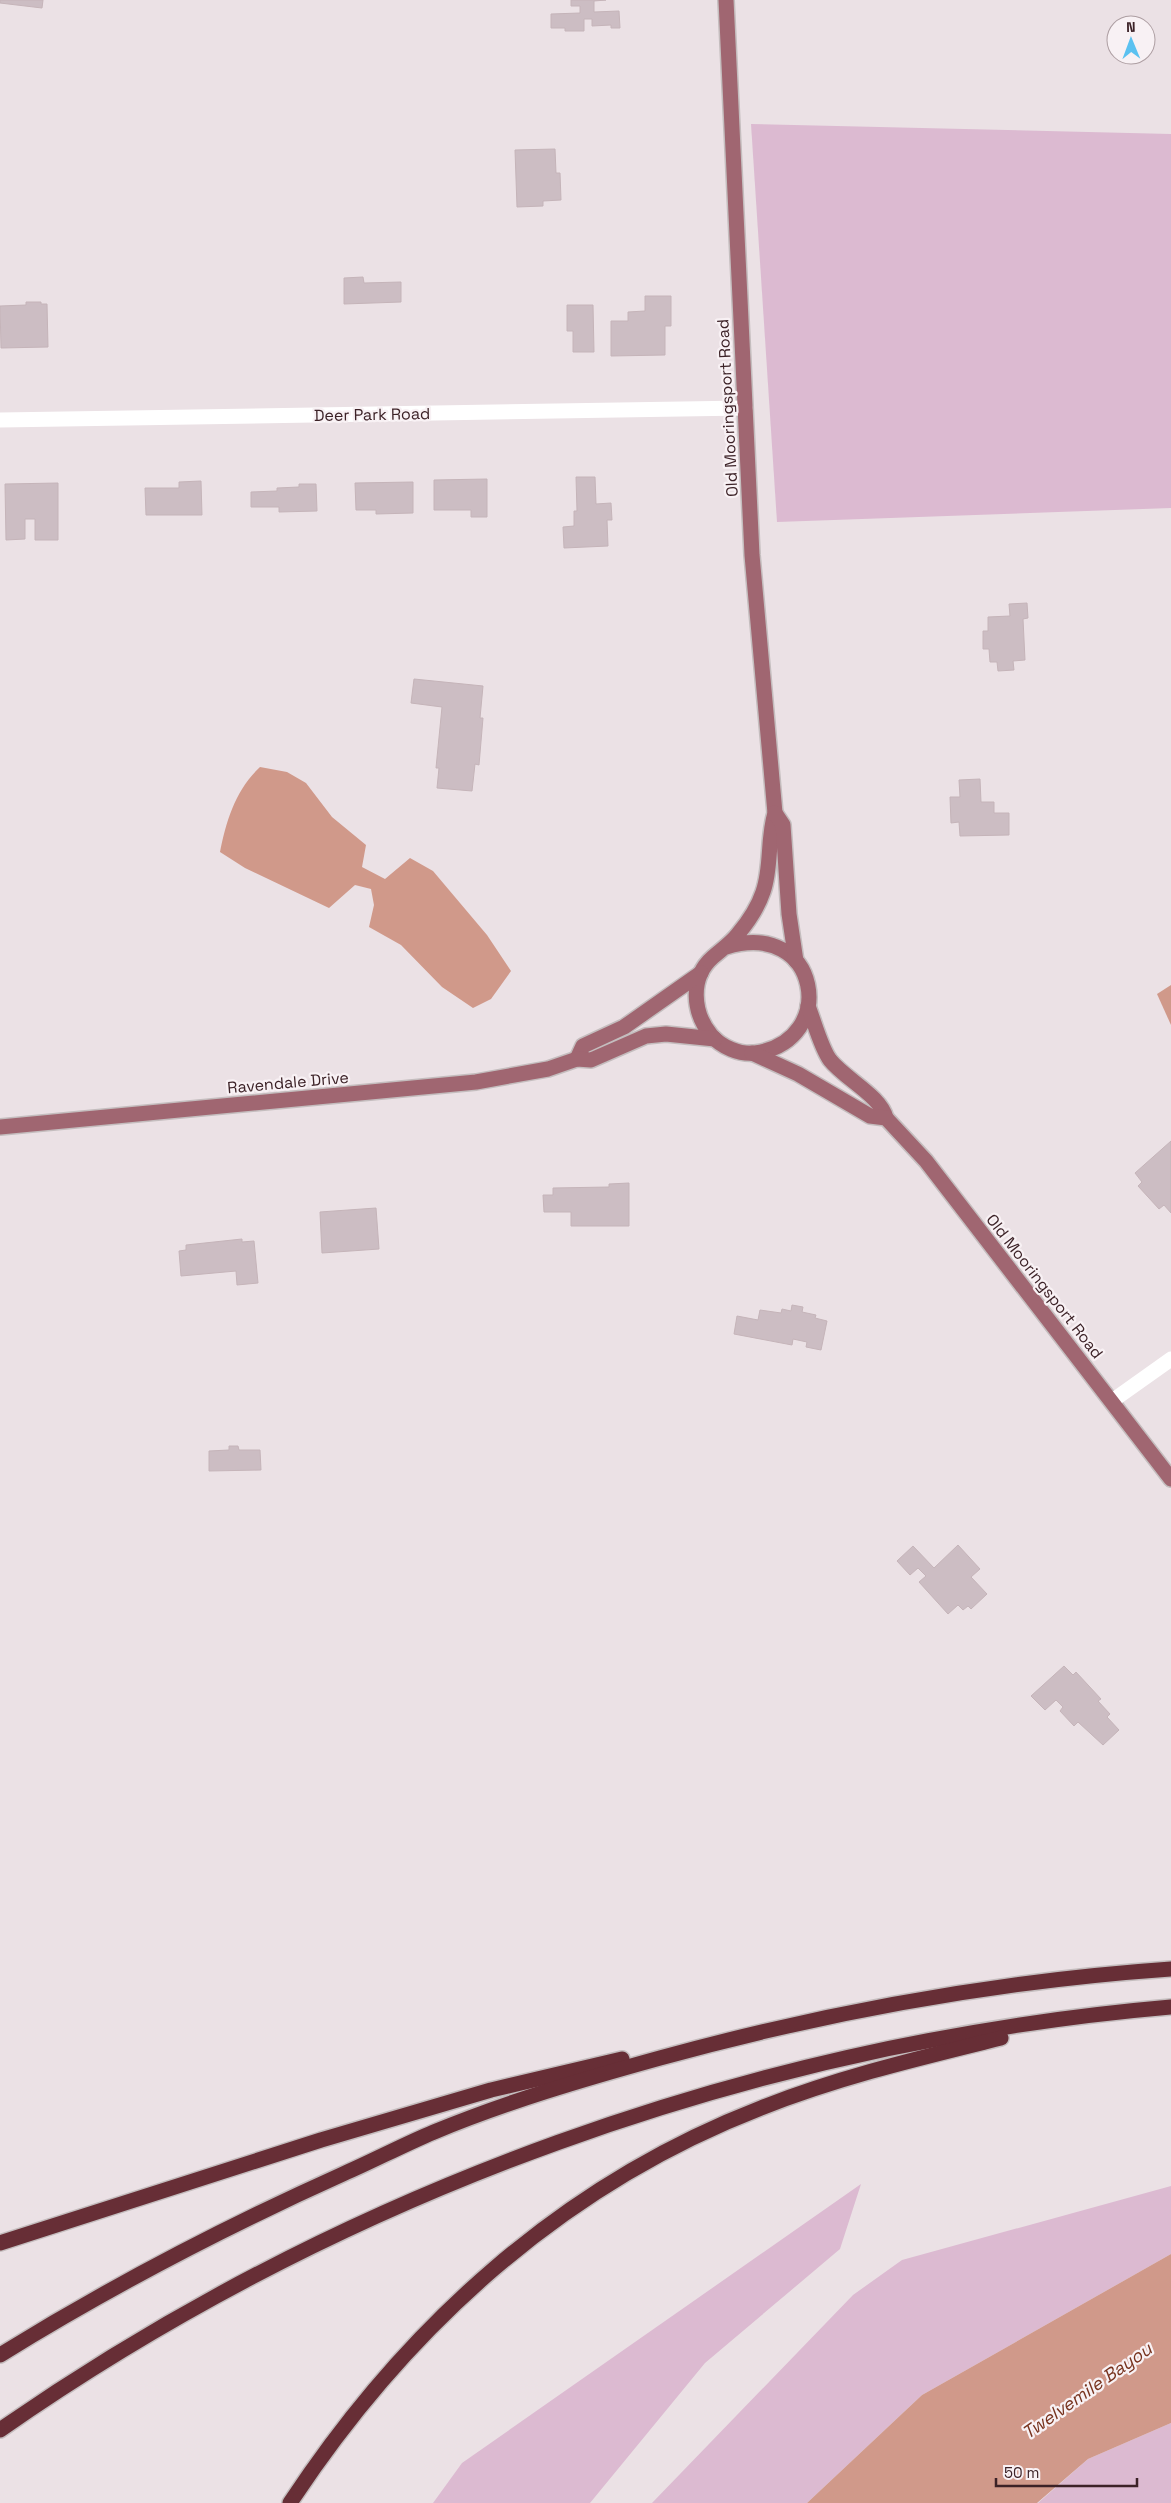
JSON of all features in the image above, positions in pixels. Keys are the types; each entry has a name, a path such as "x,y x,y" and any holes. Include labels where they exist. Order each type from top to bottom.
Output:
{"highway":[{"path":"0,2243 321,2140 492,2090 590,2066 891,2004 1028,1983 1171,1969"},
{"path":"0,2430 89,2371 255,2276 368,2221 517,2158 680,2102 822,2064 984,2031 1171,2007"},
{"path":"290,2503 337,2435 370,2393 429,2327 474,2285 528,2240 585,2200 645,2163 690,2139 759,2108 831,2082 880,2068 1083,2018"},
{"path":"0,2355 143,2272 236,2224 436,2132 608,2073 748,2034"}],"main road":[{"name":"Old Mooringsport Road","path":"726,0 752,555 775,813 771,827 764,890 757,907 738,934 712,958 701,973 696,990 697,1008 703,1025 715,1039 730,1048 752,1054 798,1074 870,1116 886,1118"},
{"name":"Old Mooringsport Road","path":"752,1054 768,1051 782,1045 795,1035 804,1021 808,1006 807,982 796,961 789,914 783,824 775,813"},
{"name":"Old Mooringsport Road","path":"726,947 744,941 763,941 781,948 796,961"},
{"path":"577,1059 582,1046 624,1027 701,973"},
{"name":"Old Mooringsport Road","path":"808,1006 828,1058 844,1075 884,1108 886,1118 926,1161 1171,1479"},
{"name":"Ravendale Drive","path":"0,1127 476,1082 548,1069 577,1059 591,1060 646,1036 666,1034 715,1039"}],"street":[{"name":"Deer Park Road","path":"0,420 745,408"},
{"path":"1112,1401 1171,1359"}],"shaded area":[{"path":"751,124 1171,134 1171,508 777,522"},
{"path":"861,2184 840,2249 705,2363 590,2503 433,2503 462,2463"},
{"path":"1171,2186 1171,2254 922,2395 807,2503 652,2503 853,2295 902,2260"},
{"path":"1171,2423 1171,2503 1038,2503 1088,2459"}],"water":[{"path":"260,767 287,772 306,783 332,817 366,845 362,867 385,879 410,858 433,871 487,935 511,971 491,999 473,1008 442,987 401,945 369,927 374,905 371,889 355,885 329,908 245,868 220,852 225,829 238,795"},
{"path":"1171,985 1171,1025 1157,994"},
{"name":"Twelvemile Bayou","path":"1171,2254 1171,2423 1088,2459 1037,2503 807,2503 922,2395"}],"building":[{"path":"0,0 43,0 42,8 0,3"},
{"path":"571,0 606,0 594,1 594,12 619,11 620,28 611,28 611,25 592,26 592,19 584,19 584,31 565,31 565,28 551,28 551,14 580,13 580,6 571,6"},
{"path":"555,149 556,173 560,173 561,200 543,201 543,206 517,207 515,150"},
{"path":"363,277 364,283 401,282 401,302 344,304 344,278"},
{"path":"645,296 671,296 671,326 665,326 665,355 611,356 611,321 628,321 628,312 645,311"},
{"path":"26,302 47,304 48,347 1,348 0,306 26,305"},
{"path":"567,305 593,305 594,352 573,352 573,331 567,331"},
{"path":"576,477 595,477 596,504 611,503 612,520 607,520 608,546 564,548 563,527 574,526 574,511 577,511"},
{"path":"487,479 487,517 471,517 471,510 434,510 434,480"},
{"path":"201,481 202,515 146,515 145,488 179,488 179,482"},
{"path":"413,482 413,513 376,514 376,510 356,510 355,483"},
{"path":"58,483 58,540 35,540 35,519 25,519 25,539 6,540 5,484"},
{"path":"299,484 316,484 317,511 279,512 279,507 251,507 251,492 277,491 277,488 299,487"},
{"path":"1027,603 1028,618 1023,619 1025,660 1013,661 1014,670 998,671 997,662 990,662 989,649 983,649 983,631 988,631 988,617 1010,616 1009,604"},
{"path":"414,679 483,686 480,718 483,718 479,765 475,764 472,791 437,788 439,768 436,768 442,707 411,703"},
{"path":"980,779 981,802 994,802 994,813 1009,813 1009,835 960,836 959,822 951,823 950,797 960,797 959,780"},
{"path":"1171,1141 1171,1213 1164,1205 1159,1209 1138,1186 1142,1182 1135,1173"},
{"path":"629,1183 629,1226 571,1226 571,1212 544,1212 543,1195 553,1195 553,1188 609,1187 609,1184"},
{"path":"376,1208 379,1249 322,1253 320,1212"},
{"path":"242,1239 242,1242 254,1241 258,1283 237,1285 236,1271 181,1276 179,1251 186,1250 186,1245"},
{"path":"792,1305 803,1307 802,1312 816,1315 815,1318 827,1321 821,1350 806,1347 807,1342 793,1339 792,1345 734,1334 737,1316 758,1320 760,1310 781,1313 782,1309 791,1311"},
{"path":"229,1446 238,1446 239,1450 260,1450 261,1470 209,1471 209,1451 229,1450"},
{"path":"958,1545 980,1569 971,1577 987,1594 971,1609 968,1606 963,1610 958,1605 948,1614 919,1582 926,1576 918,1568 910,1575 897,1561 913,1546 934,1568"},
{"path":"1064,1666 1073,1675 1076,1672 1101,1699 1098,1701 1110,1714 1107,1717 1119,1730 1103,1745 1078,1722 1074,1726 1060,1711 1063,1707 1056,1700 1045,1710 1031,1696"}]}
